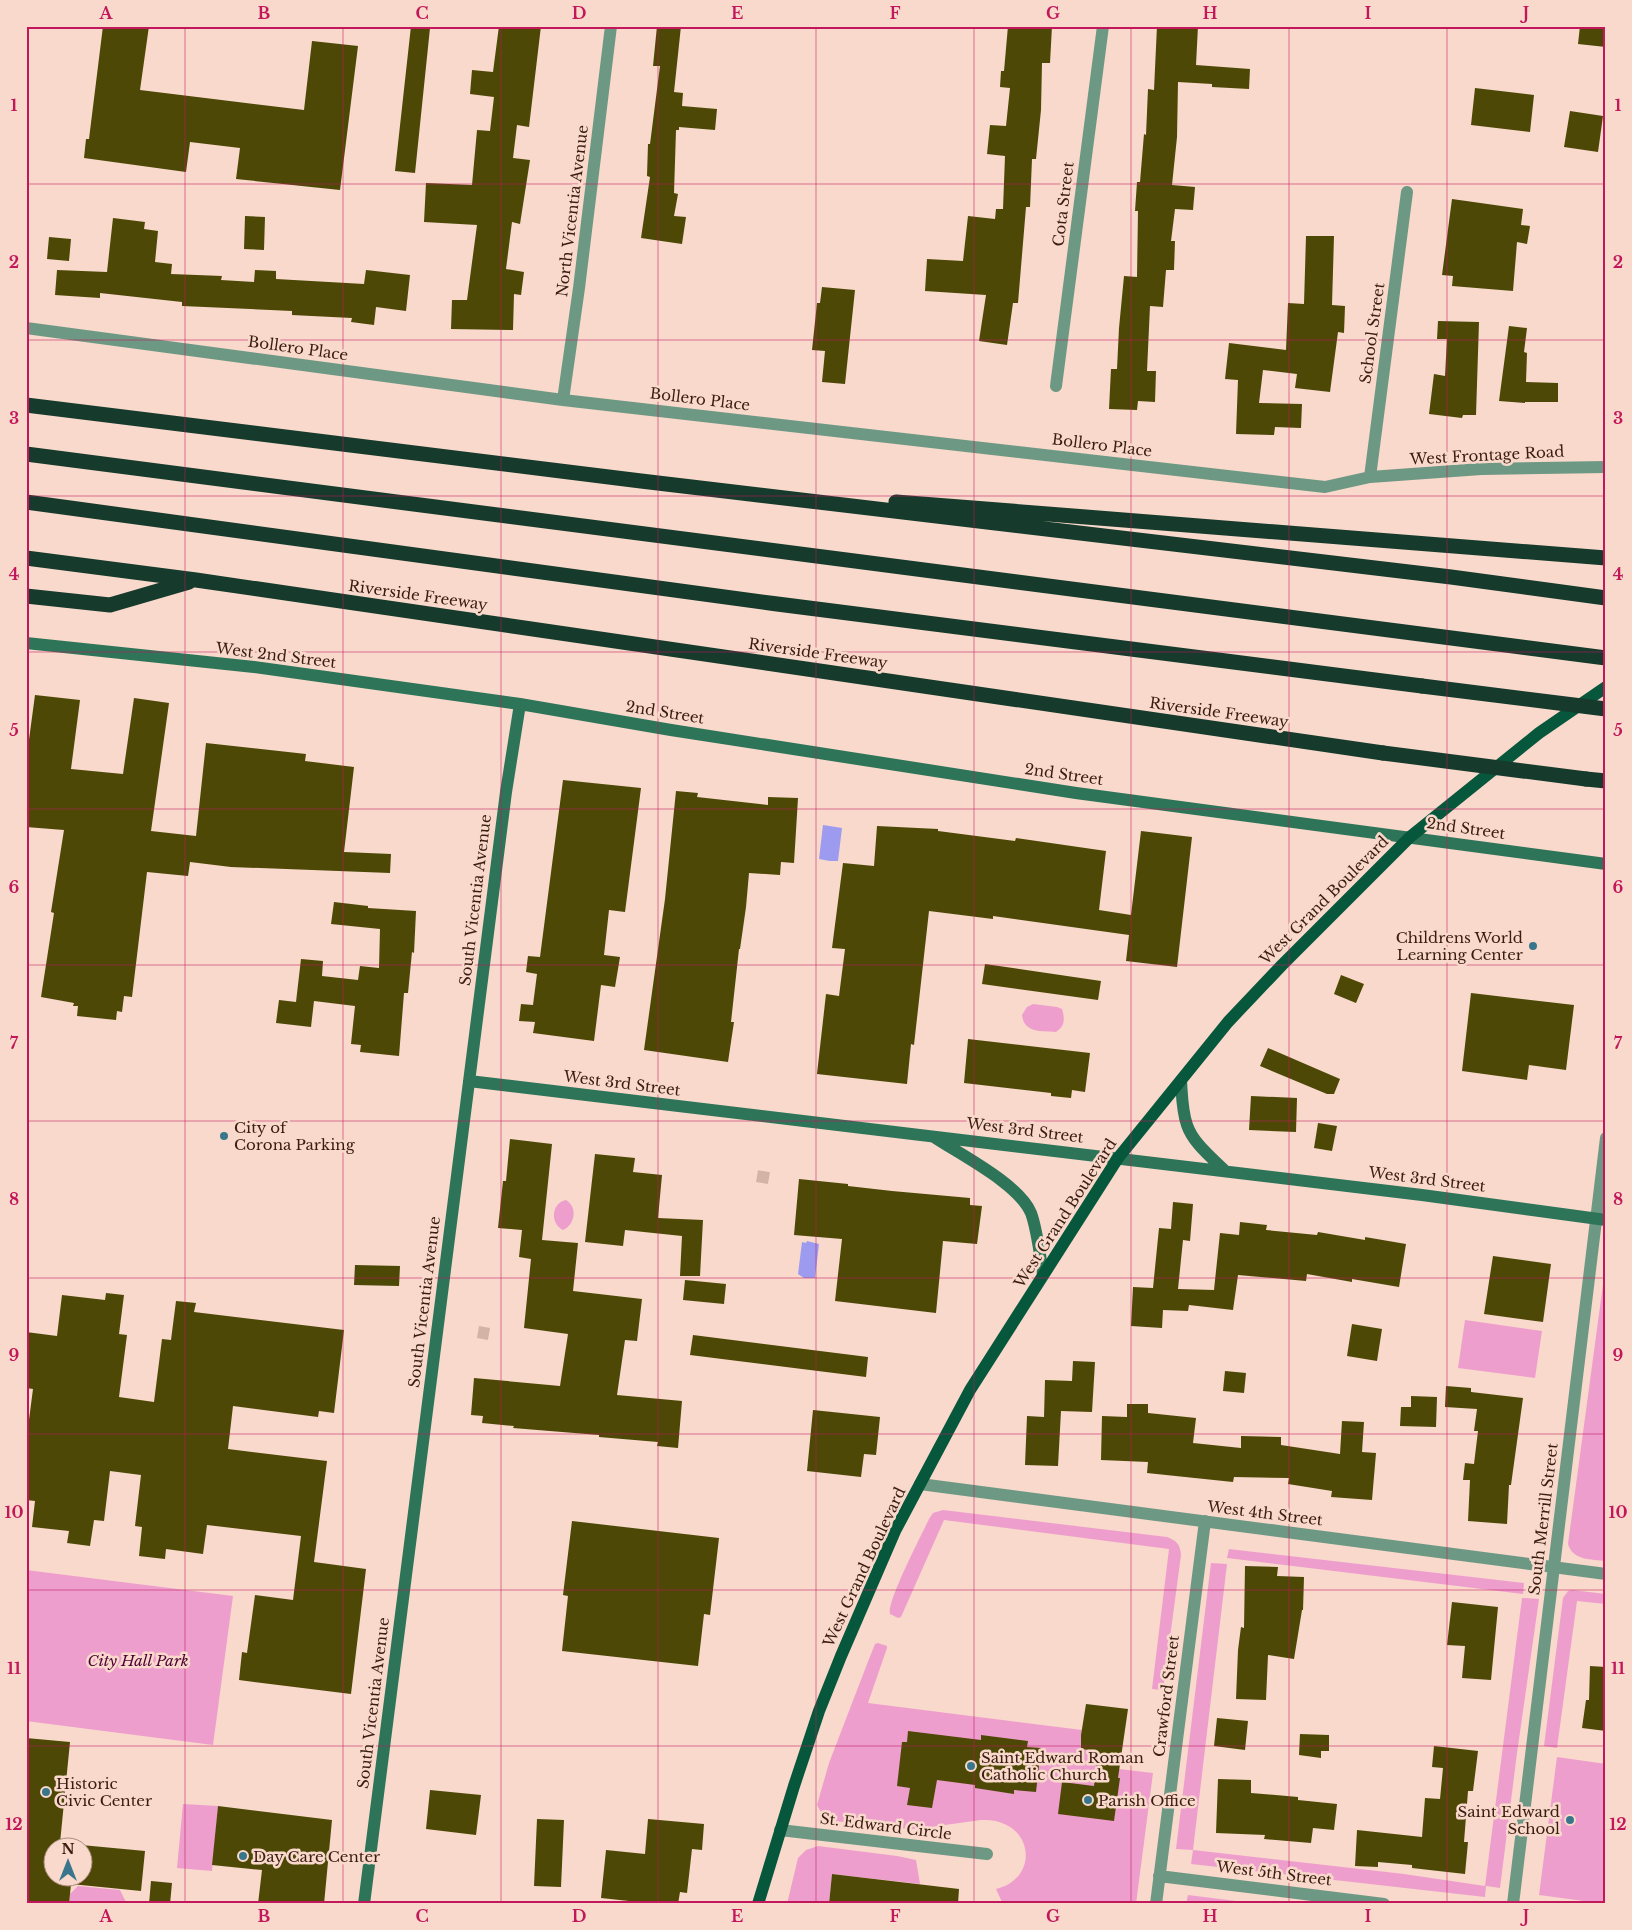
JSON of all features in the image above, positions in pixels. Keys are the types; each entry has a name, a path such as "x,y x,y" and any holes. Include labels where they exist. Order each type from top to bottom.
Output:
{"highway":[{"path":"26,405 1606,598"},
{"path":"26,454 484,515 1606,658"},
{"path":"640,481 1606,558"},
{"path":"26,502 529,572 1059,642 1606,709"},
{"name":"Riverside Freeway","path":"26,558 196,580 1383,753 1606,781"},
{"path":"26,596 110,604 196,580"}],"main road":[{"name":"West Grand Boulevard","path":"758,1904 804,1753 841,1656 895,1531 970,1390 1118,1158 1228,1022 1410,836 1539,732 1606,687"}],"street":[{"name":"North Vicentia Avenue","path":"563,400 580,288 611,26"},
{"name":"Cota Street","path":"1056,386 1102,26"},
{"name":"School Street","path":"1370,477 1408,192"},
{"name":"Bollero Place","path":"26,328 563,400 1325,487 1370,477"},
{"name":"West Frontage Road","path":"1370,477 1480,469 1606,467"},
{"name":"West 2nd Street","path":"26,643 254,667 520,704"},
{"name":"2nd Street","path":"520,704 671,730 1076,793 1410,836 1606,864"},
{"name":"South Vicentia Avenue","path":"364,1904 508,775 520,704"},
{"name":"West 3rd Street","path":"469,1081 1422,1194 1600,1219"},
{"path":"1181,1081 1184,1114 1189,1130 1198,1143 1224,1171"},
{"path":"932,1136 1010,1187 1023,1199 1031,1214 1043,1274"},
{"name":"South Merrill Street","path":"1513,1904 1554,1567 1600,1219 1606,1138"},
{"name":"West 4th Street","path":"920,1484 1606,1574"},
{"name":"Crawford Street","path":"1156,1904 1205,1521"},
{"name":"St. Edward Circle","path":"780,1830 987,1854"},
{"name":"West 5th Street","path":"1159,1876 1384,1904"}],"green space":[{"path":"1033,1004 1062,1009 1063,1025 1056,1032 1030,1028 1023,1021 1022,1015 1027,1007"},
{"path":"566,1200 572,1207 574,1216 567,1228 563,1230 556,1223 554,1214 557,1205"},
{"path":"1606,1262 1606,1561 1578,1556 1570,1550 1568,1544"},
{"path":"1465,1320 1542,1331 1535,1378 1458,1368"},
{"path":"943,1510 1167,1537 1176,1542 1180,1548 1181,1555 1163,1690 1152,1689 1169,1549 944,1520 901,1617 898,1618 890,1614 893,1597 929,1519 933,1513"},
{"path":"1229,1549 1524,1583 1523,1594 1227,1558"},
{"path":"1211,1563 1227,1564 1193,1850 1176,1849"},
{"name":"City Hall Park","path":"26,1570 233,1596 213,1745 26,1721"},
{"path":"1568,1591 1606,1594 1606,1604 1577,1601 1557,1748 1544,1746 1563,1598"},
{"path":"1522,1598 1539,1599 1500,1888 1486,1886 1485,1897 1191,1864 1193,1850 1404,1874 1485,1886"},
{"path":"875,1644 887,1646 887,1648 868,1703 1082,1730 1081,1734 1100,1736 1097,1760 1119,1769 1153,1773 1136,1904 1013,1904 1002,1902 996,1889 1011,1883 1020,1873 1025,1862 1025,1849 1021,1838 1012,1828 998,1822 981,1820 916,1829 890,1828 835,1821 822,1814 817,1805 829,1763"},
{"name":"Saint Edward School","path":"1557,1757 1606,1764 1606,1904 1539,1895"},
{"path":"183,1804 218,1806 212,1871 177,1868"},
{"path":"818,1846 916,1860 920,1884 832,1874 829,1904 787,1904 798,1858 806,1850"},
{"path":"76,1888 120,1890 127,1904 69,1904 70,1894"},
{"path":"1188,1895 1260,1904 1186,1904"}],"shaded area":[{"path":"823,825 842,828 838,861 819,859"},
{"path":"807,1241 819,1244 815,1278 804,1278 798,1274 802,1242 806,1243"}],"building":[{"path":"103,26 149,26 140,90 304,110 312,41 358,46 340,190 236,179 240,148 190,142 186,172 84,158 86,139 89,139"},
{"path":"411,26 430,28 415,173 395,171"},
{"path":"499,26 541,26 529,127 517,125 513,158 530,160 520,224 512,222 506,269 524,272 521,295 514,294 513,330 451,329 452,300 467,300 477,225 424,222 426,183 472,185 477,130 490,131 494,97 470,94 472,70 493,72"},
{"path":"657,26 681,26 674,92 683,93 682,106 717,109 715,130 679,127 679,130 676,130 674,193 678,194 674,216 686,217 682,244 641,238 650,177 647,176 648,144 650,144 660,66 653,66"},
{"path":"1008,26 1052,26 1050,63 1042,63 1041,110 1036,159 1032,159 1030,207 1026,207 1018,303 1013,303 1007,345 979,341 986,295 925,291 927,259 963,261 968,216 995,219 996,209 1003,209 1005,156 987,154 990,125 1006,126 1010,88 1000,87 1001,71 1004,71"},
{"path":"1157,26 1198,26 1196,65 1250,69 1249,89 1212,87 1212,84 1178,82 1177,137 1172,185 1195,187 1193,210 1175,209 1171,241 1175,241 1174,270 1166,270 1163,307 1150,306 1147,371 1156,371 1155,402 1138,401 1137,410 1109,409 1111,369 1117,369 1124,276 1137,277 1138,211 1135,211 1137,182 1140,182 1144,134 1146,135 1148,89 1154,90"},
{"path":"1580,26 1606,26 1606,47 1578,44"},
{"path":"1475,88 1534,95 1530,132 1471,125"},
{"path":"1570,111 1603,116 1598,152 1564,147"},
{"path":"1452,199 1523,209 1521,225 1530,226 1527,244 1517,242 1513,291 1452,286 1453,276 1442,275"},
{"path":"245,216 265,217 264,250 244,249"},
{"path":"113,218 145,222 144,229 158,231 155,262 172,264 171,274 222,276 221,280 254,282 255,270 276,271 276,279 364,284 366,270 410,275 406,311 376,307 374,325 351,322 352,318 292,315 292,311 182,306 182,302 100,293 100,298 55,295 57,270 107,272"},
{"path":"1306,236 1334,236 1332,305 1345,306 1344,333 1338,332 1330,392 1295,388 1297,374 1263,370 1259,403 1302,404 1301,428 1275,427 1274,435 1236,434 1238,380 1225,379 1229,343 1286,350 1288,303 1304,304"},
{"path":"49,237 71,239 69,261 47,259"},
{"path":"822,287 855,290 845,384 822,382 825,351 812,350 817,303 820,303"},
{"path":"1438,321 1479,322 1476,415 1463,415 1462,418 1429,414 1434,374 1445,376 1447,339 1437,339"},
{"path":"1509,326 1527,328 1524,352 1527,353 1526,382 1558,383 1558,402 1525,403 1499,401"},
{"path":"35,695 80,700 71,769 123,774 134,698 169,703 151,831 196,836 206,743 306,754 305,761 354,767 344,852 391,854 390,873 231,867 190,862 188,876 147,872 132,997 124,996 122,1012 117,1011 116,1020 77,1016 78,1006 73,1006 74,1003 41,997 54,913 51,912 64,830 26,827 26,762"},
{"path":"563,780 641,788 625,912 609,910 604,955 620,957 615,987 601,985 594,1041 533,1033 535,1022 519,1021 521,1004 533,1005 537,974 526,972 528,956 540,957"},
{"path":"676,791 698,793 697,797 768,805 768,797 798,798 794,863 781,862 780,875 749,873 731,1022 734,1022 728,1062 644,1050 665,899"},
{"path":"877,826 938,829 938,831 1015,841 1016,838 1106,851 1099,910 1131,915 1141,831 1192,837 1177,967 1126,961 1129,935 993,916 993,919 929,911 914,1045 911,1044 907,1084 817,1074 826,994 839,996 845,949 832,948 843,863 874,866"},
{"path":"334,902 368,906 368,908 416,911 414,953 412,952 408,993 404,993 399,1056 360,1052 361,1045 351,1044 355,1006 314,1001 311,1027 276,1023 279,1000 296,1002 301,959 323,961 322,976 358,980 360,966 379,968 380,929 331,924"},
{"path":"985,964 1101,981 1098,1000 982,984"},
{"path":"1341,975 1364,984 1356,1003 1334,994"},
{"path":"1471,993 1574,1005 1566,1070 1529,1065 1527,1080 1462,1071"},
{"path":"968,1039 1090,1053 1085,1092 1072,1090 1071,1098 1051,1096 1051,1093 964,1083"},
{"path":"1268,1048 1340,1079 1334,1094 1327,1094 1260,1066"},
{"path":"1251,1096 1297,1098 1296,1132 1249,1130"},
{"path":"1318,1123 1337,1126 1332,1151 1314,1148"},
{"path":"510,1139 552,1144 542,1240 578,1243 573,1291 642,1299 637,1341 625,1340 617,1395 682,1401 678,1448 657,1446 658,1442 513,1428 514,1426 482,1423 483,1416 471,1415 474,1378 560,1386 568,1334 524,1328 531,1259 519,1257 522,1230 498,1228 503,1181 506,1181"},
{"path":"595,1154 635,1158 633,1172 662,1175 658,1218 703,1220 700,1276 680,1276 682,1236 625,1230 623,1246 585,1242"},
{"path":"799,1179 892,1191 970,1198 970,1205 982,1206 977,1244 943,1241 936,1313 835,1301 842,1239 794,1235"},
{"path":"1173,1202 1193,1204 1190,1241 1183,1240 1178,1289 1214,1290 1220,1233 1239,1235 1240,1222 1267,1225 1266,1230 1317,1235 1318,1232 1365,1240 1365,1237 1406,1244 1399,1287 1352,1279 1352,1282 1307,1274 1306,1281 1238,1275 1233,1310 1189,1305 1188,1311 1163,1310 1162,1328 1131,1326 1133,1287 1153,1288 1159,1228 1171,1229"},
{"path":"1493,1256 1551,1264 1543,1322 1484,1314"},
{"path":"355,1265 400,1266 399,1286 354,1285"},
{"path":"685,1280 726,1284 724,1304 683,1300"},
{"path":"106,1293 124,1295 119,1334 127,1335 119,1397 154,1402 162,1339 171,1340 176,1301 196,1303 194,1312 344,1330 334,1413 319,1411 318,1417 233,1406 228,1449 327,1461 314,1562 366,1569 351,1694 239,1680 242,1652 247,1653 255,1595 293,1600 301,1536 207,1525 203,1554 166,1549 165,1559 139,1556 142,1527 135,1526 141,1475 110,1471 104,1521 94,1520 90,1546 67,1543 69,1531 32,1527 35,1501 26,1500 26,1443 33,1389 26,1388 26,1332 57,1336 62,1295 105,1300"},
{"path":"1352,1324 1382,1329 1377,1361 1347,1356"},
{"path":"693,1335 868,1357 866,1377 690,1355"},
{"path":"1073,1361 1095,1362 1092,1412 1061,1411 1058,1466 1025,1465 1027,1416 1044,1417 1045,1380 1072,1381"},
{"path":"1225,1371 1246,1373 1244,1393 1223,1391"},
{"path":"1446,1386 1471,1388 1471,1392 1523,1398 1511,1485 1509,1485 1507,1524 1468,1521 1470,1480 1463,1480 1465,1463 1474,1464 1478,1431 1474,1431 1477,1409 1445,1407"},
{"path":"1411,1396 1437,1397 1436,1427 1400,1426 1401,1407 1411,1407"},
{"path":"1127,1404 1148,1404 1148,1413 1196,1418 1193,1443 1241,1448 1241,1436 1281,1437 1281,1445 1340,1454 1342,1421 1364,1422 1362,1452 1376,1453 1372,1500 1331,1497 1332,1491 1288,1484 1289,1478 1234,1477 1233,1482 1147,1473 1148,1462 1101,1460 1102,1416 1127,1417"},
{"path":"813,1410 880,1417 876,1455 864,1454 861,1477 807,1471"},
{"path":"572,1521 719,1538 710,1615 704,1614 698,1666 562,1651 568,1596 563,1595"},
{"path":"1245,1566 1278,1567 1277,1576 1304,1577 1303,1610 1294,1659 1268,1655 1266,1700 1236,1699 1238,1650 1241,1627 1244,1628"},
{"path":"1452,1602 1498,1607 1491,1680 1462,1678 1465,1646 1447,1645"},
{"path":"1590,1666 1606,1667 1606,1731 1582,1728 1586,1700 1589,1700"},
{"path":"1086,1704 1128,1709 1114,1821 1058,1814 1062,1782 1094,1786 1098,1751 1081,1749 1081,1735"},
{"path":"1217,1718 1248,1721 1245,1750 1214,1746"},
{"name":"Saint Edward Roman Catholic Church","path":"908,1731 981,1740 981,1735 1028,1741 1027,1747 1041,1748 1036,1792 1014,1790 1014,1794 975,1788 975,1785 937,1780 932,1808 907,1805 910,1788 897,1786 902,1742 907,1742"},
{"path":"1300,1734 1329,1735 1329,1751 1321,1751 1321,1758 1299,1755"},
{"name":"Historic Civic Center","path":"26,1738 70,1742 60,1838 42,1838 42,1888 71,1888 69,1904 26,1904"},
{"path":"1434,1746 1478,1751 1473,1791 1468,1791 1464,1842 1468,1842 1465,1874 1412,1868 1412,1865 1378,1862 1378,1867 1355,1866 1357,1830 1422,1837 1425,1798 1440,1799 1443,1768 1432,1767"},
{"path":"1218,1779 1251,1780 1251,1793 1298,1797 1298,1800 1337,1804 1334,1830 1313,1828 1311,1843 1264,1839 1265,1835 1216,1833"},
{"path":"430,1790 481,1795 476,1835 426,1829"},
{"name":"Day Care Center","path":"218,1806 332,1820 324,1904 258,1904 262,1870 212,1865"},
{"path":"537,1819 564,1820 561,1887 534,1886"},
{"path":"648,1819 704,1824 702,1850 692,1849 687,1893 680,1892 678,1904 657,1904 601,1898 606,1850 645,1854"},
{"name":"Historic Civic Center","path":"92,1846 145,1851 141,1891 92,1886"},
{"path":"832,1874 959,1889 958,1904 829,1904"},
{"path":"151,1881 172,1883 170,1904 149,1904"}],"tunnel":[{"path":"762,1183 764,1171"},
{"path":"478,1332 489,1334"}],"place":[{"name":"Childrens World Learning Center","path":"1533,946"},
{"name":"City of Corona Parking","path":"224,1136"},
{"name":"Saint Edward Roman Catholic Church","path":"971,1766"},
{"name":"Historic Civic Center","path":"46,1792"},
{"name":"Parish Office","path":"1088,1800"},
{"name":"Saint Edward School","path":"1570,1820"},
{"name":"Day Care Center","path":"243,1856"}]}
